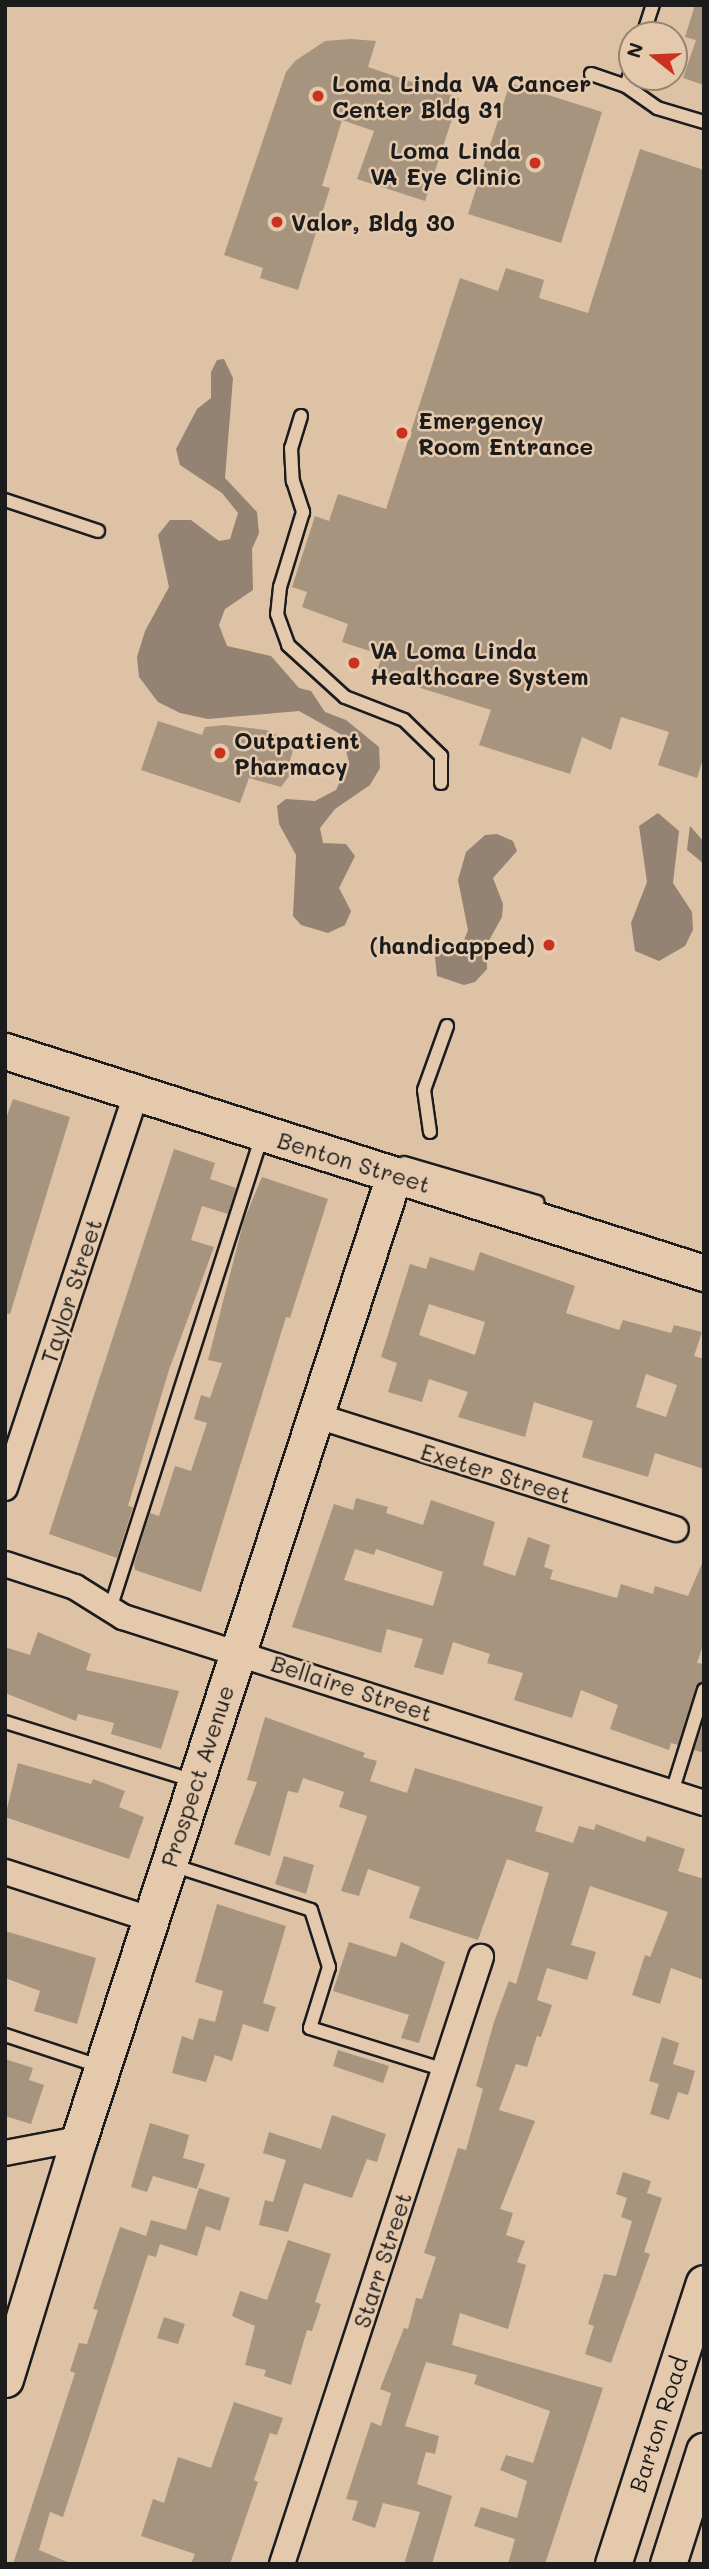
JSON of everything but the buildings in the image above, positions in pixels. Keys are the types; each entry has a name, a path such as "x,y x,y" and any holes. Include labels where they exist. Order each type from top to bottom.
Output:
{"street":[{"name":"Benton Street","path":"9,1055 704,1273"},
{"name":"Taylor Street","path":"5,1488 136,1094"},
{"name":"Prospect Avenue","path":"5,2379 102,2067 317,1416 381,1171"},
{"name":"Exeter Street","path":"317,1416 676,1529"},
{"name":"Bellaire Street","path":"5,1564 75,1587 123,1617 238,1651 704,1803"},
{"path":"5,1872 150,1919"},
{"name":"Starr Street","path":"282,2564 481,1957"},
{"path":"5,2153 79,2139"},
{"name":"Barton Road","path":"613,2564 704,2283"},
{"path":"668,2564 704,2451"}],"lane":[{"path":"591,74 618,83"},
{"path":"633,91 657,108 704,122"},
{"path":"301,416 291,448 293,481 303,512 280,587 277,614 288,645 345,697 404,720 441,756 441,783"},
{"path":"5,500 97,531"},
{"path":"430,1132 424,1090 447,1026"},
{"path":"110,1609 262,1134"},
{"path":"381,1171 419,1164 556,1208"},
{"path":"672,1792 704,1689"},
{"path":"5,1722 195,1781"},
{"path":"168,1864 311,1910 329,1967 310,2028 445,2070"},
{"path":"5,2035 102,2067"}],"shaded area":[{"path":"224,359 233,378 225,478 257,512 259,533 252,549 253,590 225,609 219,625 227,646 271,656 299,688 311,691 325,712 346,720 379,747 380,768 370,785 335,809 320,828 323,843 346,844 355,856 339,888 351,911 345,925 328,933 301,925 293,916 296,855 279,824 277,806 286,799 315,801 336,790 349,762 342,735 299,711 208,719 180,713 158,702 139,677 137,657 145,631 169,587 158,535 170,520 191,520 219,541 230,539 238,513 222,493 180,465 176,449 197,409 211,398 211,372 217,360"},
{"path":"658,813 679,831 673,883 692,912 693,930 685,946 659,961 635,951 631,923 647,882 639,826"},
{"path":"690,826 704,842 704,864 687,850"},
{"path":"497,834 513,841 517,851 493,878 503,904 502,917 487,944 487,969 475,982 464,985 437,976 435,957 464,940 468,930 458,880 466,852 485,835"}],"place":[{"name":"Loma Linda VA Cancer Center Bldg 31","path":"318,96"},
{"name":"Loma Linda VA Eye Clinic","path":"535,163"},
{"name":"Valor, Bldg 30","path":"277,222"},
{"name":"Emergency Room Entrance","path":"402,433"},
{"name":"VA Loma Linda Healthcare System","path":"354,663"},
{"name":"Outpatient Pharmacy","path":"220,753"},
{"name":"(handicapped)","path":"549,945"}]}
